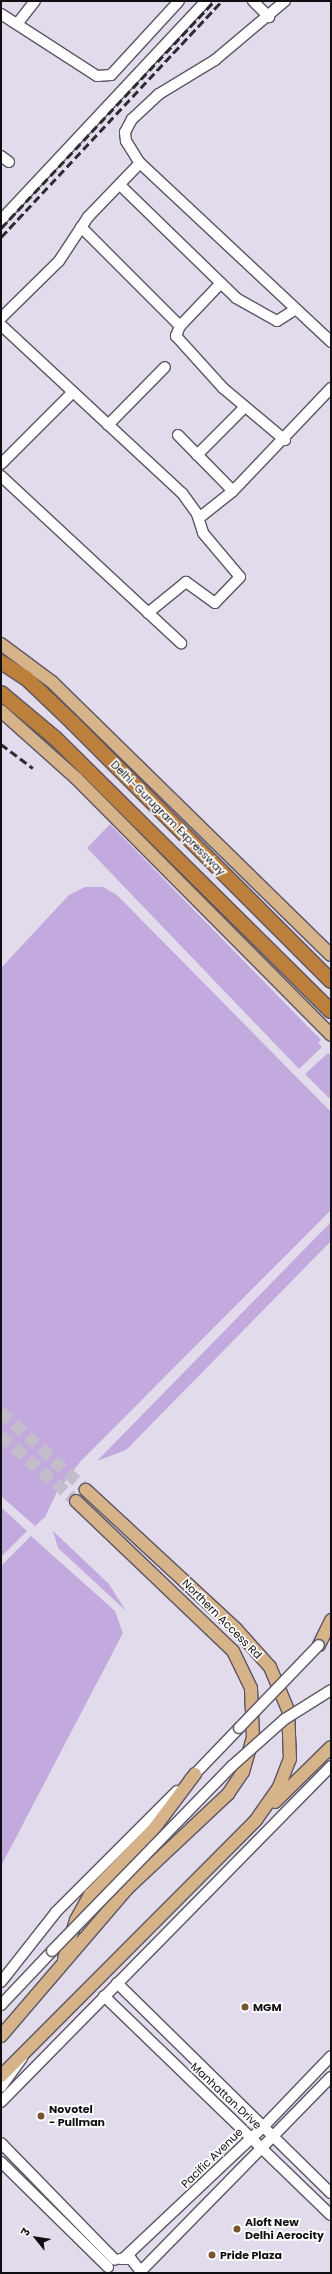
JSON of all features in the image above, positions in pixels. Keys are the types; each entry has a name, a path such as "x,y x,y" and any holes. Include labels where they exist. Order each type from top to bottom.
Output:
{"highway":[{"name":"Delhi-Gurugram Expressway","path":"1,662 26,678 72,722 331,981"},
{"name":"Delhi-Gurugram Expressway","path":"1,693 55,738 331,1011"}],"main road":[{"path":"1,644 52,682 331,955"},
{"path":"1,710 76,778 331,1035"},
{"name":"Northern Access Rd","path":"1,2076 256,1820 278,1787 290,1759 288,1710 278,1680 236,1629 86,1490"},
{"name":"Northern Access Rd","path":"1,2036 76,1946 128,1888 228,1794 248,1760 254,1723 250,1688 233,1651 76,1501"},
{"path":"320,1645 331,1620"},
{"path":"256,1820 331,1747"},
{"path":"64,1962 71,1933 90,1896 153,1830 196,1774"}],"street":[{"path":"16,24 35,1"},
{"path":"1,14 97,76 111,75 179,1"},
{"path":"1,220 206,1"},
{"path":"254,1 270,17"},
{"path":"285,1 270,17 215,60 159,94 132,119 125,132 126,141 140,163 331,342"},
{"path":"1,318 59,261 81,227 140,163"},
{"path":"120,184 236,298 277,321 296,309"},
{"path":"81,227 180,326"},
{"path":"221,284 180,326 176,332 178,338 244,408 285,440"},
{"path":"1,325 182,493 199,518 203,533 239,580 213,603 186,582 148,613"},
{"path":"108,424 165,367"},
{"path":"199,518 234,491 285,440 331,388"},
{"path":"1,464 73,392"},
{"path":"197,455 244,408"},
{"path":"178,435 234,491"},
{"path":"1,476 181,643"},
{"path":"1,1982 56,1912 196,1774 320,1645 331,1636"},
{"path":"1,2005 232,1766 285,1719 331,1690"},
{"path":"1,2102 331,1766"},
{"name":"Manhattan Drive","path":"117,1984 331,2193"},
{"name":"Manhattan Drive","path":"104,1996 252,2136 331,2215"},
{"path":"1,2087 14,2074 26,2051"},
{"name":"Pacific Avenue","path":"113,2265 263,2127 331,2056"},
{"path":"113,2265 132,2259 142,2272 331,2077"},
{"path":"1,2143 113,2265"},
{"path":"1,2162 113,2265"}],"shaded area":[{"path":"110,824 321,1040 318,1043 322,1047 299,1069 87,848"},
{"path":"85,887 103,887 117,895 331,1112 331,1210 80,1462 57,1492 45,1517 35,1526 1,1496 1,968 69,895"},
{"path":"328,1053 331,1056 331,1100 305,1074"},
{"path":"331,1222 331,1241 126,1450 97,1461"},
{"path":"1,1507 27,1531 1,1557"},
{"path":"53,1531 109,1584 126,1611 58,1548"},
{"path":"31,1536 115,1611 123,1633 1,1866 1,1566"}],"tunnel":[{"path":"1,1412 86,1490"},
{"path":"1,1436 76,1501"}],"railway":[{"path":"1,228 214,1"},
{"path":"1,237 222,1"},
{"path":"1,744 33,768"}],"place":[{"name":"MGM","path":"245,2007"},
{"name":"Novotel - Pullman","path":"41,2116"},
{"name":"Aloft New Delhi Aerocity","path":"237,2229"},
{"name":"Pride Plaza","path":"212,2255"}]}
